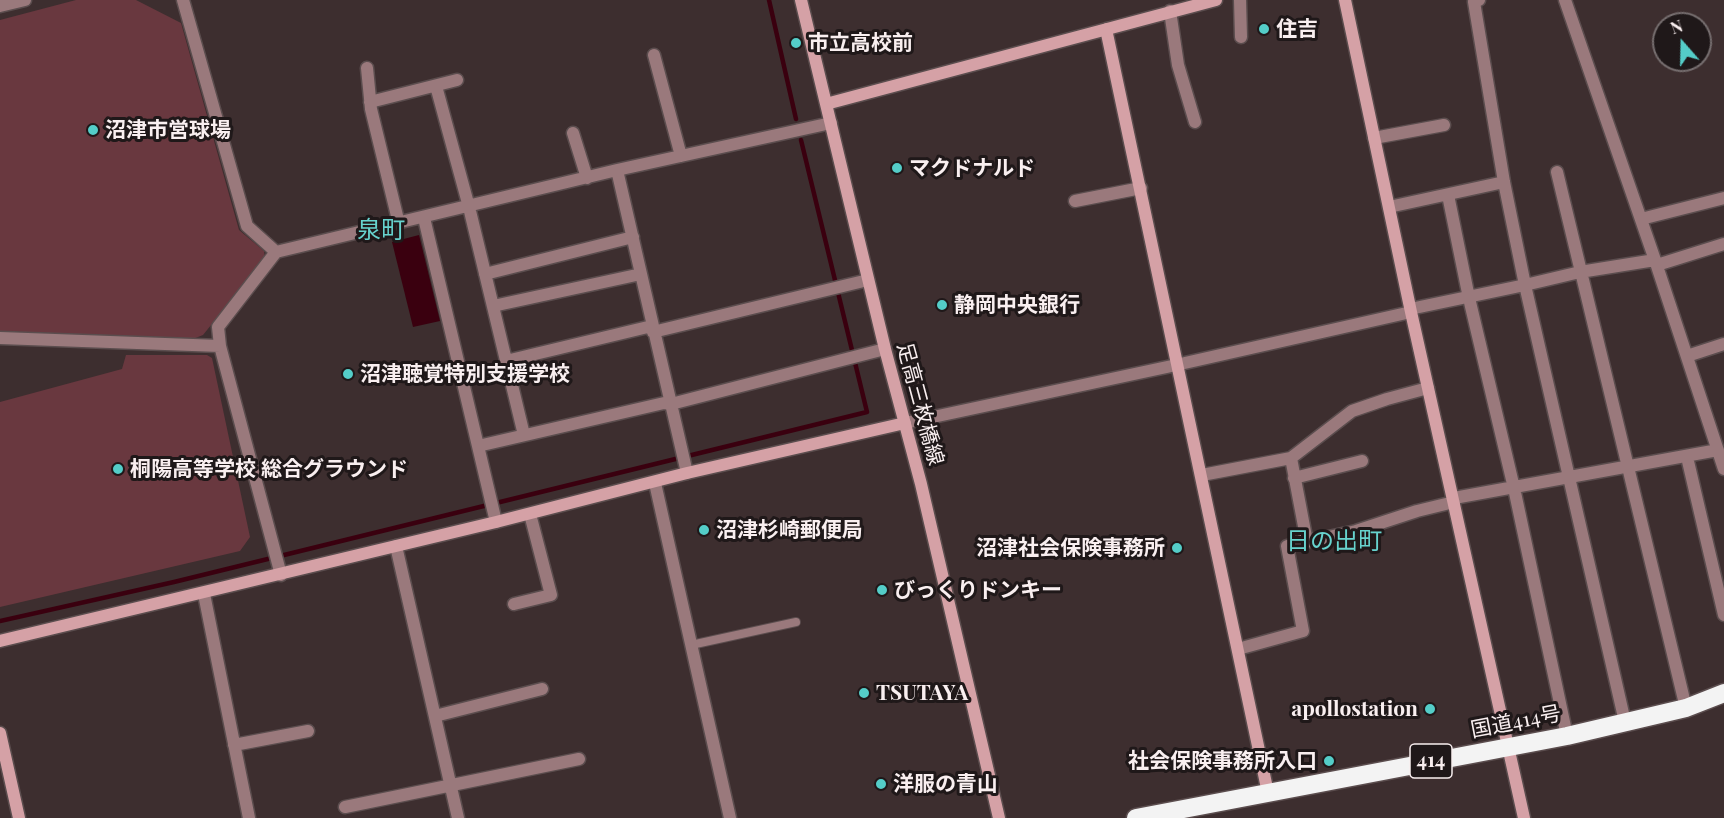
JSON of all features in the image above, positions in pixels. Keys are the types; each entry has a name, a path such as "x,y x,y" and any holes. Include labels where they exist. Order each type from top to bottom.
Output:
{"highway":[{"name":"国道414号","path":"1136,818 1567,736 1686,708 1724,693"}],"street":[{"path":"0,6 25,0"},
{"path":"183,0 246,226 276,252"},
{"name":"足高三枚橋線","path":"801,0 999,818"},
{"path":"826,104 1216,0"},
{"path":"1240,0 1241,37"},
{"path":"1345,0 1428,388 1524,818"},
{"path":"1479,0 1474,2 1504,182 1525,285 1625,722"},
{"path":"1565,0 1656,262 1724,469"},
{"path":"1170,11 1178,65 1195,122"},
{"path":"1106,29 1179,364 1268,793"},
{"path":"654,55 681,156"},
{"path":"367,68 370,102 399,224"},
{"path":"370,102 457,80"},
{"path":"436,86 469,207 524,435"},
{"path":"281,574 220,346 218,327 276,252 617,170 831,123"},
{"path":"1374,138 1444,124"},
{"path":"573,133 587,178"},
{"path":"617,170 687,473"},
{"path":"1557,172 1686,708"},
{"path":"1389,207 1504,182"},
{"path":"1074,201 1141,188"},
{"path":"1448,195 1567,736"},
{"path":"1641,219 1724,198"},
{"path":"424,218 496,522"},
{"path":"485,274 633,237"},
{"path":"0,641 204,594 655,483 687,473 1580,272 1656,262 1724,244"},
{"path":"493,306 641,274"},
{"path":"506,361 868,280"},
{"path":"0,338 220,346"},
{"path":"1687,356 1724,344"},
{"path":"478,446 664,403 671,404 885,350"},
{"path":"1202,476 1291,458 1352,411 1428,388"},
{"path":"1238,649 1303,631 1287,546 1356,531 1454,500 1718,450"},
{"path":"1687,457 1724,615"},
{"path":"1291,458 1307,542"},
{"path":"1294,477 1362,461"},
{"path":"655,483 730,818"},
{"path":"514,604 551,595 530,514"},
{"path":"396,546 458,818"},
{"path":"204,594 249,818"},
{"path":"435,716 542,689"},
{"path":"234,745 308,731"},
{"path":"0,733 4,770 18,818"},
{"path":"345,807 579,759"}],"lane":[{"path":"691,645 796,622"}],"shaded area":[{"name":"沼津市営球場","path":"76,0 136,0 181,23 239,230 264,251 265,258 203,335 193,339 0,331 0,20"},
{"path":"419,235 440,321 413,327 392,242"},
{"name":"桐陽高等学校 総合グラウンド","path":"126,355 207,355 212,358 250,537 240,551 0,607 0,402 122,369"}],"waterway":[{"path":"769,0 796,119"},
{"path":"0,621 174,582 867,412 801,140"}],"place":[{"name":"住吉","path":"1264,29"},
{"name":"市立高校前","path":"796,43"},
{"name":"沼津市営球場","path":"93,130"},
{"name":"マクドナルド","path":"897,168"},
{"name":"静岡中央銀行","path":"942,305"},
{"name":"沼津聴覚特別支援学校","path":"348,374"},
{"name":"桐陽高等学校 総合グラウンド","path":"118,469"},
{"name":"沼津杉崎郵便局","path":"704,530"},
{"name":"沼津社会保険事務所","path":"1177,548"},
{"name":"びっくりドンキー","path":"882,590"},
{"name":"TSUTAYA","path":"864,693"},
{"name":"apollostation","path":"1430,709"},
{"name":"社会保険事務所入口","path":"1329,761"},
{"name":"洋服の青山","path":"881,784"}],"district":[{"name":"泉町","path":"381,231"},
{"name":"日の出町","path":"1334,542"}]}
